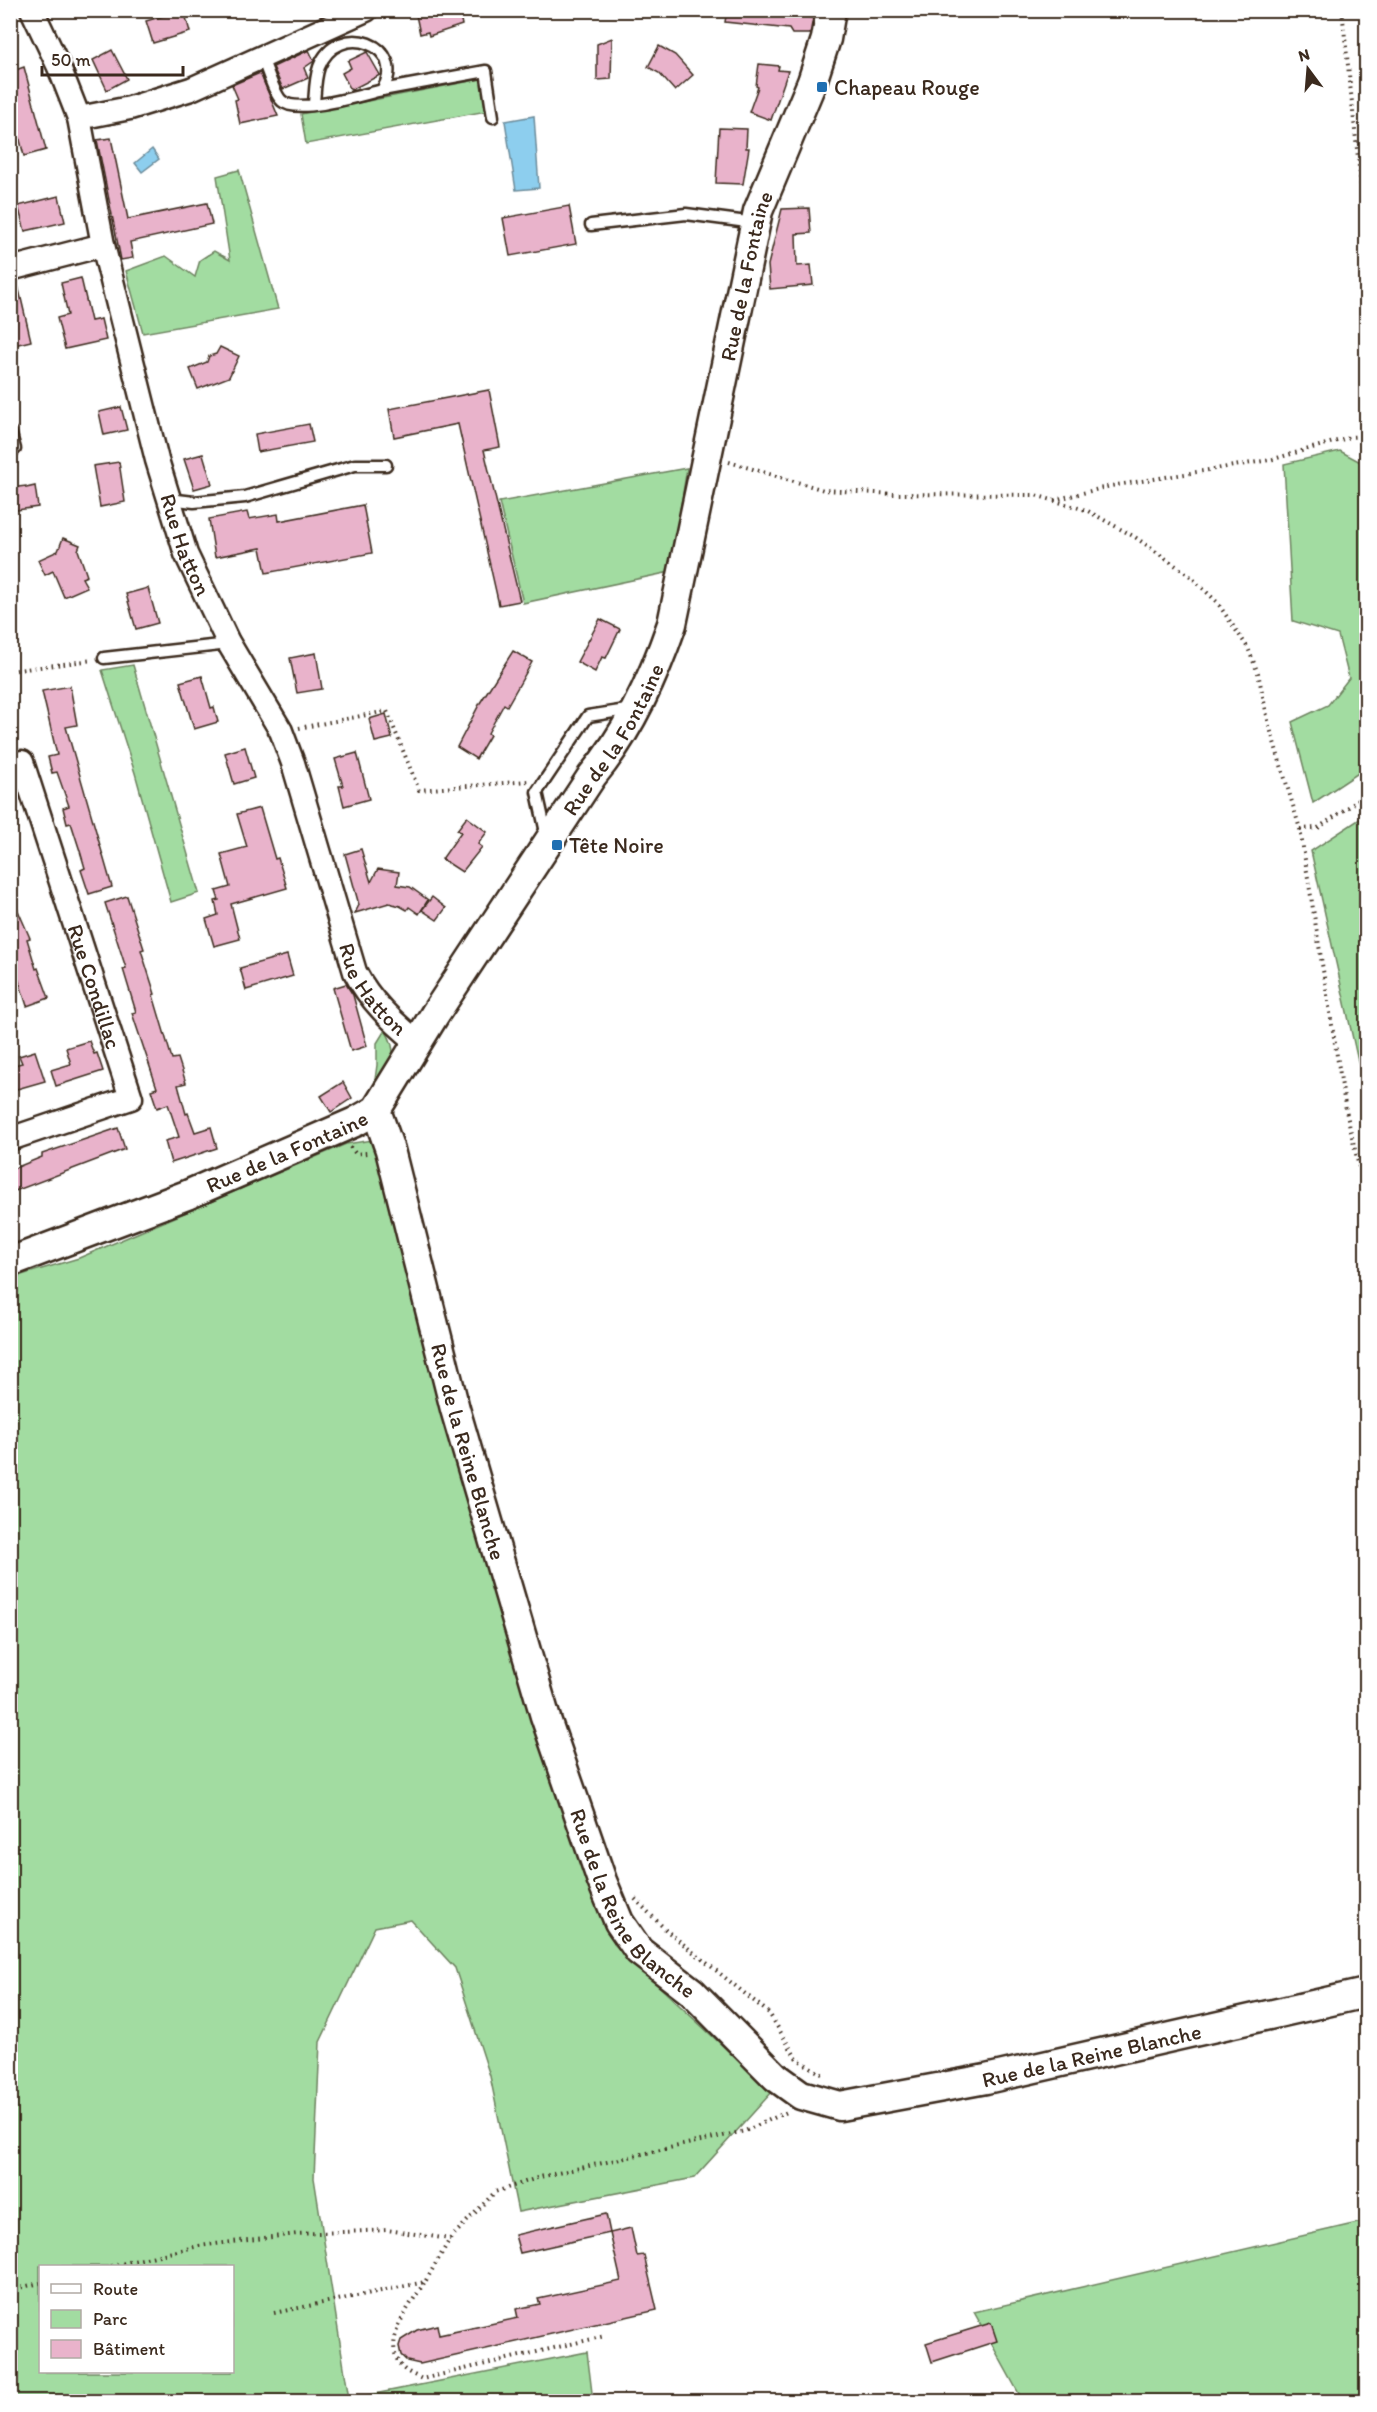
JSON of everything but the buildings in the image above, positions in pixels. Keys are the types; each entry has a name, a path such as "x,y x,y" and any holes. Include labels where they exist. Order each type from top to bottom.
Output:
{"street":[{"name":"Rue Hatton","path":"32,10 59,67 79,118 103,245 157,460 186,554 230,644 281,732 293,763 355,972 364,990 385,1014 417,1042"},
{"path":"79,118 130,108 191,89 366,10"},
{"name":"Rue de la Fontaine","path":"10,1262 188,1195 355,1122 376,1110 417,1042 592,776 608,757 637,708 659,662 672,624 758,211 812,82 826,39 831,10"},
{"path":"10,269 103,245"},
{"name":"Rue Condillac","path":"10,764 22,762 131,1098 10,1139"},
{"name":"Rue de la Reine Blanche","path":"376,1110 390,1150 455,1409 545,1716 602,1881 619,1922 639,1951 692,1992 776,2077 801,2095 840,2106 986,2079 1366,1993"}],"lane":[{"path":"314,104 319,67 336,45 351,40 360,40 373,45 382,53 388,64 389,79 382,90"},
{"path":"262,58 281,100 291,107 486,71 493,117"},
{"path":"591,225 686,214 755,223"},
{"path":"10,432 15,449"},
{"path":"169,499 194,502 245,497 356,465 386,465"},
{"path":"104,658 230,644"},
{"path":"548,843 537,792 544,780 588,716 637,708"}],"path":[{"path":"1342,10 1366,232"},
{"path":"1053,500 1111,486 1270,460 1351,437 1366,436"},
{"path":"708,458 723,460 824,490 894,494 1035,495 1053,500 1086,510 1135,537 1189,575 1217,602 1248,648 1258,673 1269,725 1300,830 1346,1111 1366,1197"},
{"path":"10,671 104,658"},
{"path":"281,732 387,711 419,790 544,780"},
{"path":"1300,830 1318,828 1366,795"},
{"path":"631,1889 634,1898 667,1931 769,2013 797,2059 824,2076 836,2078"},
{"path":"605,2336 422,2379 402,2367 393,2344 399,2325 450,2239 495,2192 540,2177 745,2131 785,2114 801,2095"},
{"path":"115,2265 199,2246 297,2234 387,2230 450,2239"},
{"path":"274,2313 424,2282"},
{"path":"10,2290 39,2283"}],"green space":[{"path":"481,79 487,111 306,144 301,114"},
{"path":"239,170 278,309 143,333 126,271 166,256 195,277 200,260 214,251 230,260 217,176"},
{"path":"1340,451 1366,465 1366,768 1313,803 1292,722 1328,705 1349,678 1338,635 1293,621 1284,464"},
{"path":"687,468 670,572 523,603 499,502"},
{"path":"133,665 199,893 171,902 135,773 102,670"},
{"path":"1366,815 1366,1097 1311,851"},
{"path":"385,1030 392,1046 392,1059 374,1087 377,1043"},
{"path":"373,1140 615,1945 772,2092 694,2178 518,2212 490,2076 455,1968 411,1920 375,1927 320,2042 314,2178 349,2399 587,2352 593,2401 11,2402 11,1278 79,1258 346,1144"},
{"path":"1366,2221 1366,2401 1023,2401 974,2312"}],"water":[{"path":"534,116 539,188 516,190 505,121"},
{"path":"152,149 159,159 142,172 135,163"}],"place":[{"name":"Chapeau Rouge","path":"822,87"},
{"name":"Tête Noire","path":"557,845"}]}
